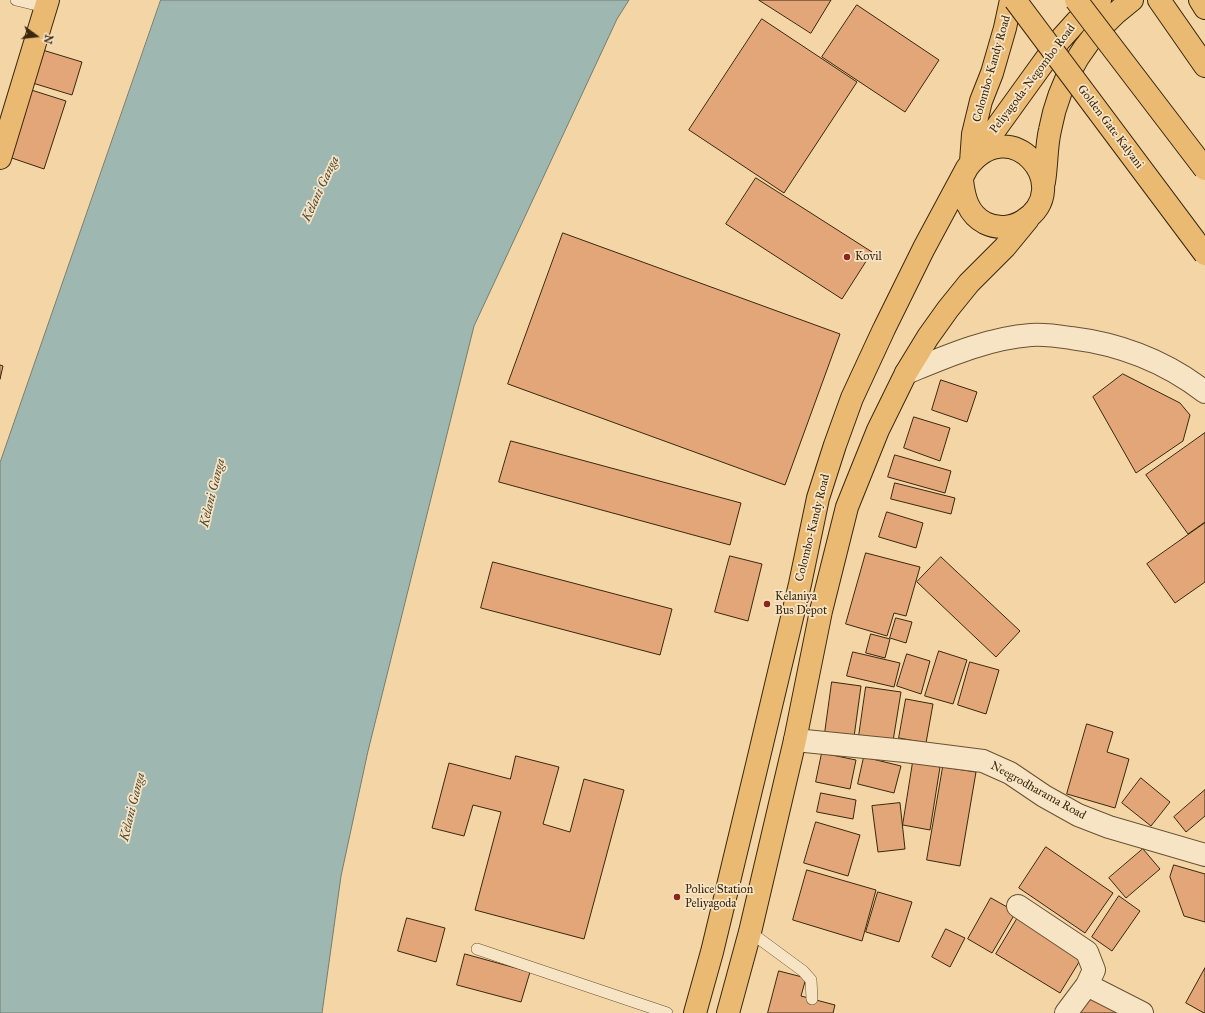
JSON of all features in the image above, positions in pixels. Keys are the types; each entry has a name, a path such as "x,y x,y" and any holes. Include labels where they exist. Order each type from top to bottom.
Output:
{"main road":[{"name":"Colombo-Kandy Road","path":"695,1013 712,952 800,584 818,498 852,398 924,248 967,171 973,134 981,101 992,73 1005,28 1011,0"},
{"name":"Golden Gate Kalyani","path":"1015,0 1205,254"},
{"path":"1076,0 1205,169"},
{"name":"Peliyagoda-Negombo Road","path":"967,171 1059,41 1077,21 1100,0"},
{"path":"1042,193 1046,151 1050,130 1062,87 1082,51 1099,30 1119,10 1132,0"},
{"path":"1159,0 1205,66"},
{"path":"1200,0 1205,8"},
{"path":"0,158 47,4"},
{"path":"728,1013 750,932 795,740 821,611 848,507 878,430 906,373 928,337 969,283 1005,247 1032,215 1039,204 1043,185 1038,169 1029,156 1007,147 999,147 977,156 967,171 963,194 971,212 987,224 1001,227 1008,227 1020,223 1032,215"}],"street":[{"path":"906,373 956,352 995,341 1031,335 1058,336 1094,341 1125,349 1157,362 1194,383 1205,392"},
{"name":"Neegrodharama Road","path":"795,740 905,751 983,761 1010,773 1044,796 1078,815 1109,828 1205,855"},
{"path":"1018,906 1087,952 1094,970 1087,985 1066,1013"},
{"path":"1087,985 1142,1013"}],"lane":[{"path":"16,0 47,4"},
{"path":"750,932 803,971 811,980 812,999"},
{"path":"477,949 667,1013"}],"water":[{"name":"Kelani Ganga","path":"161,0 629,0 617,19 474,326 368,751 341,876 322,1013 0,1013 0,463"}],"building":[{"path":"759,0 831,0 811,33"},
{"path":"857,5 939,60 905,112 822,57"},
{"path":"762,19 857,82 784,193 689,130"},
{"path":"36,48 82,62 72,95 26,81"},
{"path":"25,88 66,101 44,169 3,155"},
{"path":"756,178 872,252 842,299 726,224"},
{"path":"563,233 840,334 785,485 508,384"},
{"path":"0,365 3,366 0,379"},
{"path":"1123,374 1180,403 1190,415 1183,441 1136,473 1093,397"},
{"path":"941,380 977,392 967,422 932,410"},
{"path":"914,417 950,428 940,461 904,448"},
{"path":"1205,433 1205,522 1188,534 1146,475"},
{"path":"511,441 741,503 730,545 499,482"},
{"path":"895,455 951,471 945,493 888,477"},
{"path":"895,483 955,498 951,514 891,499"},
{"path":"887,512 923,523 916,548 879,537"},
{"path":"1205,523 1205,582 1175,603 1147,564"},
{"path":"866,553 920,567 906,616 894,613 887,636 846,624"},
{"path":"730,556 762,564 748,621 715,612"},
{"path":"941,557 1020,631 996,657 917,582"},
{"path":"493,562 672,609 660,655 481,608"},
{"path":"896,618 912,622 906,643 890,638"},
{"path":"871,634 890,639 885,658 866,653"},
{"path":"939,651 967,660 953,704 925,696"},
{"path":"853,652 900,663 894,687 847,676"},
{"path":"907,654 930,661 921,694 897,686"},
{"path":"970,662 999,670 986,714 958,705"},
{"path":"832,682 861,686 854,737 825,733"},
{"path":"866,687 901,692 893,741 859,736"},
{"path":"906,699 933,704 926,743 899,738"},
{"path":"1087,724 1113,732 1107,752 1129,759 1115,808 1067,794"},
{"path":"822,753 856,760 850,789 816,782"},
{"path":"516,756 559,767 543,824 570,832 584,779 624,790 584,939 475,910 501,812 473,805 464,836 432,828 449,763 510,779"},
{"path":"864,757 901,766 894,793 858,784"},
{"path":"913,762 940,767 930,830 903,825"},
{"path":"943,767 976,772 960,866 927,860"},
{"path":"1141,778 1170,802 1151,826 1122,803"},
{"path":"1205,790 1205,816 1186,832 1174,817"},
{"path":"821,793 856,800 853,819 817,812"},
{"path":"900,803 905,849 878,852 872,806"},
{"path":"816,822 860,835 848,876 804,863"},
{"path":"1046,847 1113,893 1085,933 1019,888"},
{"path":"1143,849 1160,869 1126,898 1109,878"},
{"path":"1174,865 1205,874 1205,922 1184,916 1170,877"},
{"path":"807,870 876,890 862,941 793,920"},
{"path":"878,892 912,902 899,942 866,932"},
{"path":"1119,896 1140,911 1112,951 1092,937"},
{"path":"991,898 1016,912 992,953 968,939"},
{"path":"1020,914 1084,954 1060,993 996,954"},
{"path":"407,918 445,928 436,962 398,951"},
{"path":"946,929 965,938 950,967 932,957"},
{"path":"465,954 530,972 521,1002 457,985"},
{"path":"1205,968 1205,1013 1204,1013 1186,1003"},
{"path":"779,971 806,978 801,996 835,1005 833,1013 768,1013"},
{"path":"1086,992 1129,1013 1076,1013"}],"place":[{"name":"Kovil","path":"847,257"},
{"name":"Kelaniya Bus Depot","path":"767,604"},
{"name":"Police Station Peliyagoda","path":"677,897"}]}
